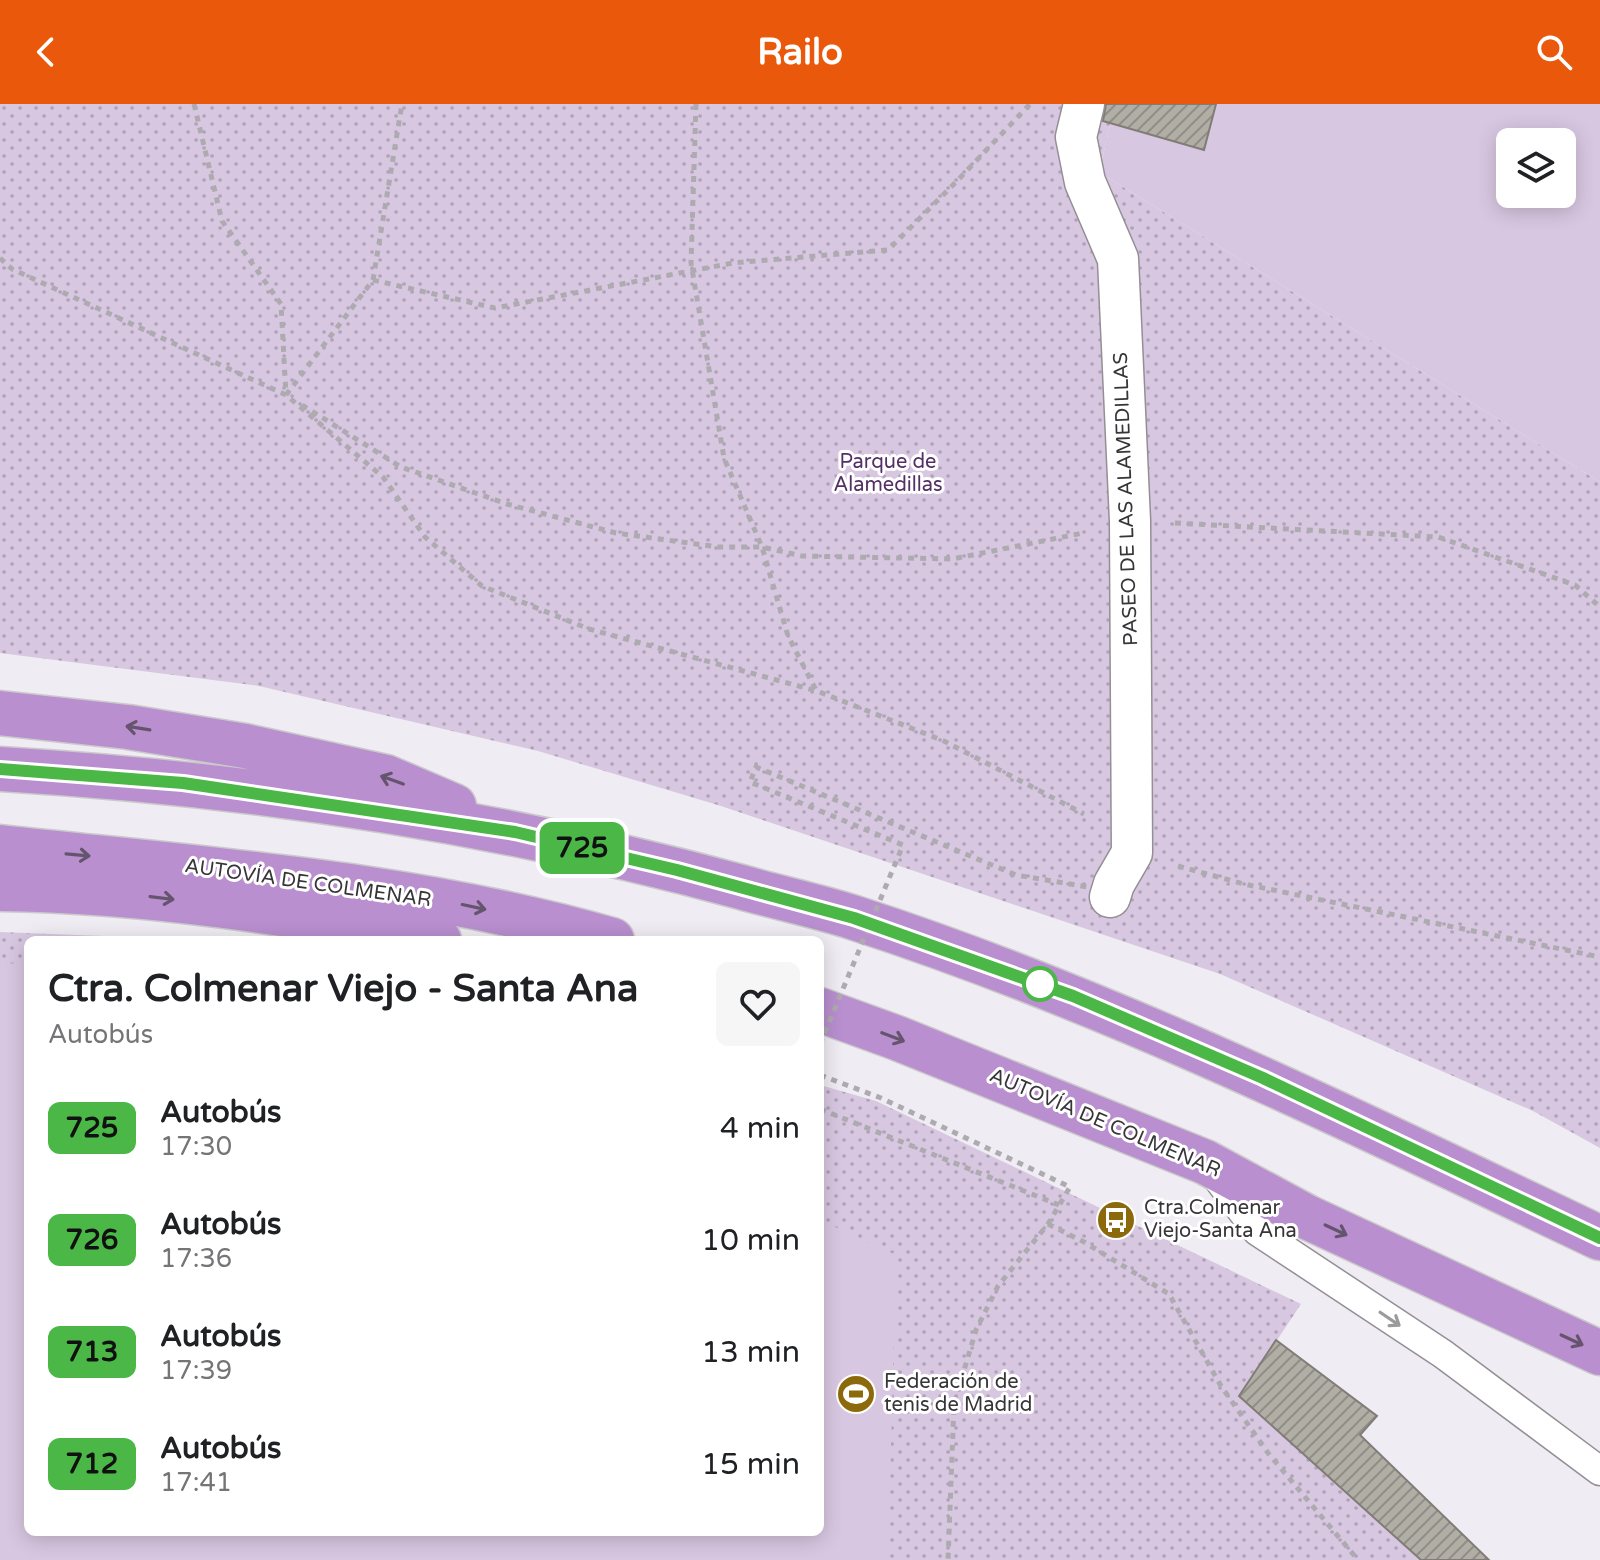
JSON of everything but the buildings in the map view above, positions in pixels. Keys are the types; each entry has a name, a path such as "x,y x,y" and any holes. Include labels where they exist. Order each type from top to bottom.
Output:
{"highway":[{"path":"0,713 157,731 245,746 386,777 515,832"},
{"path":"0,769 183,783 515,832 677,870 854,918 1073,996 1263,1078 1600,1238"},
{"name":"AUTOVÍA DE COLMENAR","path":"0,847 225,869 459,904 598,936"},
{"path":"0,889 145,896 278,912 416,936"},
{"name":"AUTOVÍA DE COLMENAR","path":"824,1011 1205,1162 1307,1217 1600,1353"}],"street":[{"name":"PASEO DE LAS ALAMEDILLAS","path":"1084,104 1076,137 1085,182 1118,259 1130,521 1132,853 1114,884 1099,892"}],"lane":[{"path":"1205,1162 1257,1231 1443,1354 1600,1471"}],"path":[{"path":"194,104 222,221 281,304 286,395 383,477 425,537 482,586 589,629 817,691 944,741 1082,812 1132,853 1244,884 1600,957"},
{"path":"286,395 373,280 402,104"},
{"path":"696,104 692,271 724,458 762,547 788,636 817,691"},
{"path":"373,280 495,308 733,263 888,250 1030,104"},
{"path":"0,258 12,269 286,395 401,467 507,504 616,533 718,547 762,547 802,556 952,559 1130,521 1438,537 1575,585 1600,607"},
{"path":"824,1034 903,845 750,782 756,767 1016,875 1099,892"},
{"path":"824,1077 881,1098 1070,1187 1048,1224 998,1286 971,1345 954,1404 948,1560"},
{"path":"824,1111 1059,1205"},
{"path":"1048,1224 1084,1242 1169,1294 1221,1386 1268,1453 1358,1560"}],"green space":[{"name":"Parque de Alamedillas","path":"0,104 1115,104 1099,172 1600,482 1600,1148 1533,1111 1220,974 721,806 538,751 259,686 0,653"},
{"path":"1115,104 1600,104 1600,482 1099,172"},
{"path":"0,932 103,936 24,936 24,1536 824,1536 824,1086 876,1101 1301,1304 1240,1396 1421,1560 0,1560"},
{"name":"Federación de tenis de Madrid","path":"0,963 24,964 24,1536 824,1536 824,1222 896,1255 888,1560 0,1560"}],"bus line":[{"name":"725","path":"0,769 183,783 515,832 677,870 854,918 1073,996 1263,1078 1600,1238"}],"place":[{"name":"Ctra.Colmenar Viejo-Santa Ana","path":"1116,1220"},
{"name":"Federación de tenis de Madrid","path":"856,1394"}]}
